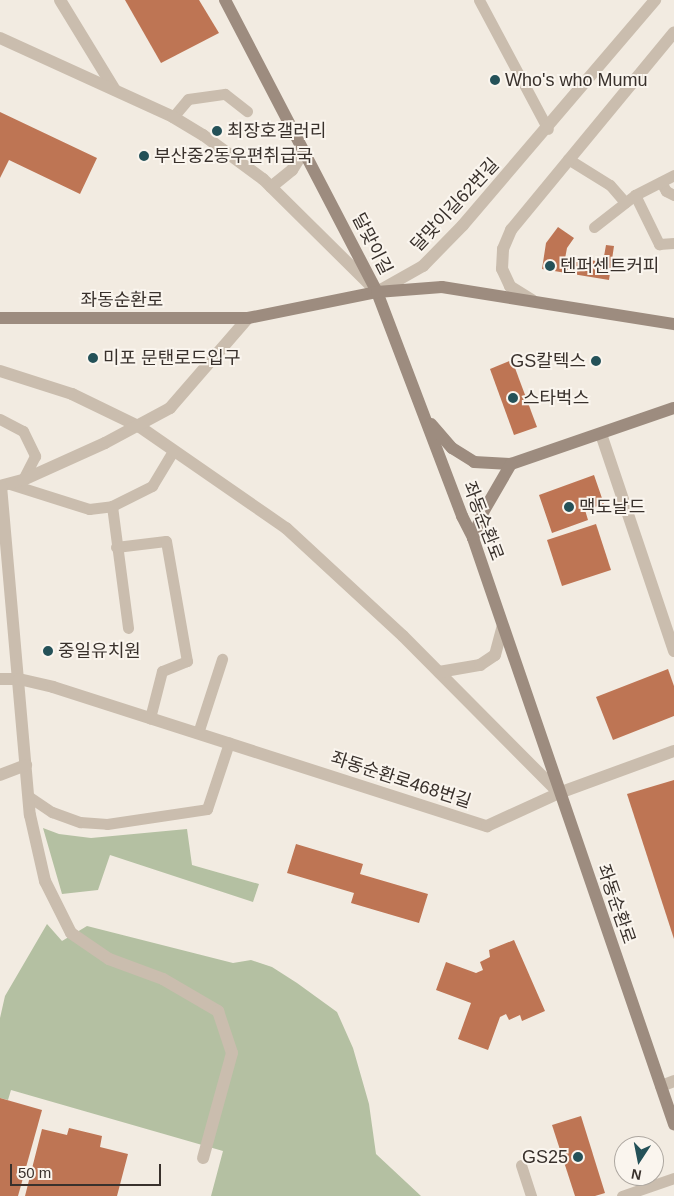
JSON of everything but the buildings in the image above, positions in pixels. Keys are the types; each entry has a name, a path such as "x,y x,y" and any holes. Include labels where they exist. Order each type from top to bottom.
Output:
{"main road":[{"name":"달맞이길","path":"225,0 377,292 442,287 674,324"},
{"name":"좌동순환로","path":"0,318 248,318 377,292 462,516 473,538 674,1124"},
{"path":"426,418 452,448 474,462 511,464 674,408"},
{"path":"473,538 482,514 511,464"}],"street":[{"path":"60,0 115,90"},
{"name":"달맞이길62번길","path":"377,292 423,266 548,129 655,0"},
{"path":"532,300 510,286 502,269 503,249 511,230 674,32"},
{"path":"0,38 173,117 203,135 271,187 377,292"},
{"path":"271,187 292,170 304,151"},
{"path":"203,1158 232,1053 218,1011 163,979 110,959 71,933 46,881 28,796 8,484 140,427 170,408 248,318"},
{"path":"0,371 72,394 140,427 286,528 439,672 559,793"},
{"path":"601,434 674,651"},
{"path":"439,672 480,665 495,655 503,626"},
{"name":"좌동순환로468번길","path":"0,679 19,679 150,718 487,826 559,793 674,751"},
{"path":"0,775 26,765"},
{"path":"661,1086 674,1082"}],"lane":[{"path":"479,0 548,129"},
{"path":"173,117 188,99 225,94 247,111"},
{"path":"568,159 610,185 626,202"},
{"path":"594,227 635,195 674,175"},
{"path":"661,182 666,191 674,195"},
{"path":"635,195 659,244 674,243"},
{"path":"0,419 23,431 35,456 8,484 89,509 112,506 152,486 173,451"},
{"path":"112,506 128,628"},
{"path":"116,547 166,541 186,660 162,671 150,718"},
{"path":"198,733 222,659"},
{"path":"28,796 52,812 80,822 107,824 208,809 229,743"},
{"path":"520,1165 531,1196"},
{"path":"622,1196 674,1178"}],"green space":[{"path":"43,828 59,834 91,838 187,829 192,865 259,884 253,902 110,855 98,890 62,894"},
{"path":"47,924 62,941 87,926 233,963 251,960 272,967 337,1012 353,1048 369,1104 376,1154 421,1196 211,1196 223,1151 11,1090 8,1100 0,1098 0,1018 5,996"}],"place":[{"name":"Who's who Mumu","path":"495,80"},
{"name":"최장호갤러리","path":"217,131"},
{"name":"부산중2동우편취급국","path":"144,156"},
{"name":"텐퍼센트커피","path":"550,266"},
{"name":"미포 문탠로드입구","path":"93,358"},
{"name":"GS칼텍스","path":"596,361"},
{"name":"스타벅스","path":"513,398"},
{"name":"맥도날드","path":"569,507"},
{"name":"중일유치원","path":"48,651"},
{"name":"GS25","path":"578,1157"}]}
